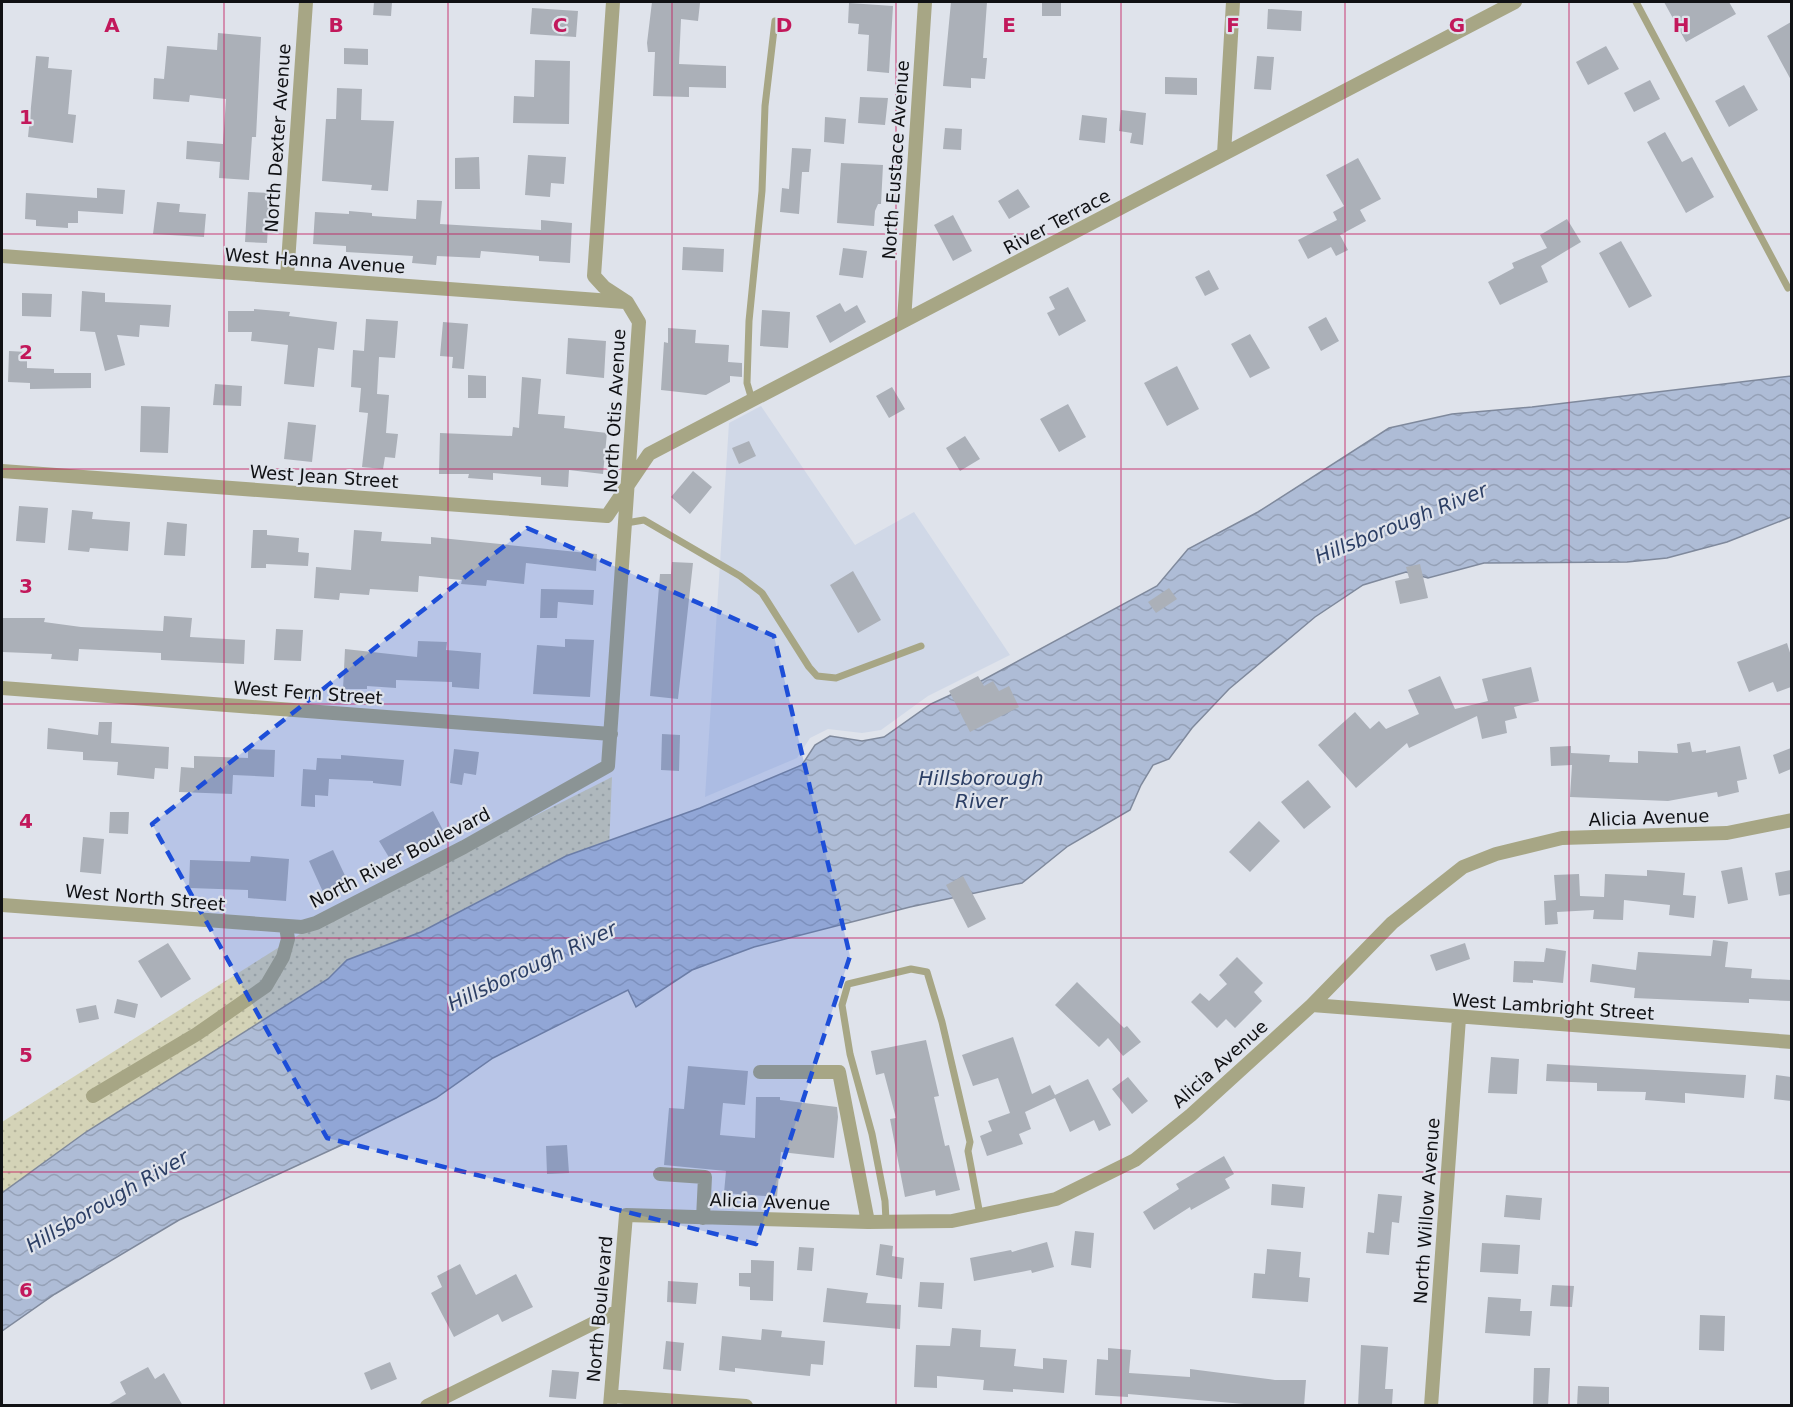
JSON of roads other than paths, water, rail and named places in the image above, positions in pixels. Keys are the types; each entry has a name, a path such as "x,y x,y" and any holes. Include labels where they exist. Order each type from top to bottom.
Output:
{"street":[{"name":"North Dexter Avenue","path":"287,277 306,2"},
{"path":"614,2 594,276 604,287 627,302"},
{"name":"North Eustace Avenue","path":"904,321 925,2"},
{"path":"1224,154 1233,2"},
{"name":"River Terrace","path":"629,486 649,454 1515,2"},
{"name":"West Hanna Avenue","path":"2,256 627,302"},
{"name":"North Otis Avenue","path":"611,734 639,322 627,302"},
{"name":"West Jean Street","path":"2,471 607,516 629,486"},
{"name":"West Fern Street","path":"2,688 611,734"},
{"name":"North River Boulevard","path":"286,927 302,927 316,923 357,903 464,847 608,766 611,734"},
{"name":"Alicia Avenue","path":"626,1215 868,1222 952,1221 1056,1199 1135,1160 1207,1100 1311,1005 1392,923 1464,867 1496,855 1562,838 1727,834 1791,820"},
{"name":"West North Street","path":"2,904 286,927"},
{"path":"93,1096 170,1048 197,1034 266,986 283,957 288,939 286,927"},
{"name":"West Lambright Street","path":"1311,1005 1791,1042"},
{"name":"North Willow Avenue","path":"1431,1406 1459,1018"},
{"path":"760,1072 839,1072 868,1222"},
{"path":"660,1174 705,1177 703,1218"},
{"name":"North Boulevard","path":"611,1401 626,1215"},
{"path":"427,1406 618,1311"},
{"path":"611,1401 746,1406"}],"lane":[{"path":"1636,2 1729,182 1788,288"},
{"path":"752,400 747,383 749,321 762,191 765,106 775,21"},
{"path":"626,523 644,520 741,576 762,593 809,668 818,676 836,678 921,646"},
{"path":"886,1221 883,1190 850,1054 842,1005 848,984 911,969 927,972 942,1022 970,1142 968,1151 980,1215"}],"water":[{"name":"Hillsborough River","path":"1791,376 1791,517 1727,542 1667,558 1627,562 1484,563 1428,578 1406,572 1363,585 1315,617 1229,689 1192,728 1169,759 1153,765 1130,810 1068,846 1022,883 910,907 754,947 692,970 636,1007 628,990 493,1058 436,1098 346,1143 179,1220 55,1294 2,1331 2,1193 86,1132 328,979 347,960 421,932 566,856 700,808 802,765 815,745 830,736 862,741 884,737 931,704 983,680 1157,586 1188,549 1258,512 1389,428 1452,414 1532,407"}]}
